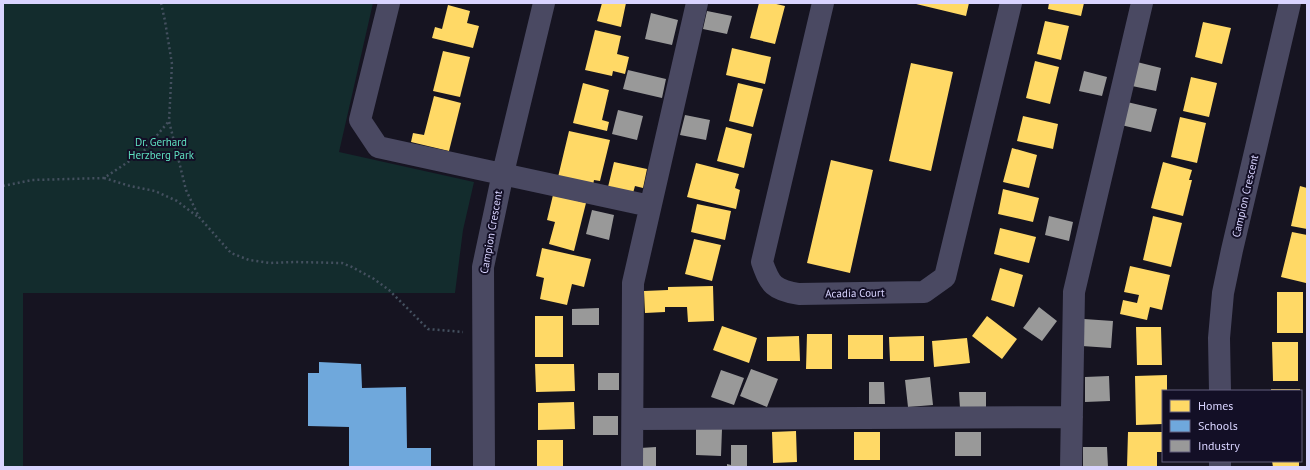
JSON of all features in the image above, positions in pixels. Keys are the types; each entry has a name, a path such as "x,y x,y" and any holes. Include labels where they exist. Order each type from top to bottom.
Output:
{"street":[{"path":"389,3 360,120 378,147 650,206"},
{"name":"Campion Crescent","path":"484,467 483,267 503,173 544,3"},
{"path":"632,467 633,284 697,3"},
{"name":"Acadia Court","path":"823,3 762,262 768,278 776,287 788,292 799,294 924,292 945,277 1011,3"},
{"path":"1071,467 1074,292 1142,3"},
{"name":"Campion Crescent","path":"1220,390 1220,338 1223,293 1290,3"},
{"path":"633,419 1072,417"}],"path":[{"path":"161,3 172,64 169,121 186,190 199,217"},
{"path":"104,178 143,152 169,121"},
{"path":"3,186 32,180 104,178 130,186 155,190 177,202 199,217 231,253 249,260 270,263 342,263 352,266 374,278 389,290 428,329 463,332"}],"green space":[{"name":"Dr. Gerhard Herzberg Park","path":"3,3 373,3 339,152 474,182 463,230 455,293 23,293 23,467 3,467"}],"building: Homes":[{"path":"602,3 626,3 621,27 597,21"},
{"path":"759,3 772,3 785,6 775,44 750,38"},
{"path":"912,3 969,3 966,16"},
{"path":"1049,3 1084,3 1081,16 1048,9"},
{"path":"448,5 470,11 467,23 479,26 473,48 432,38 435,27 442,29"},
{"path":"1045,21 1069,26 1061,60 1037,54"},
{"path":"1203,22 1231,28 1222,64 1195,57"},
{"path":"595,30 621,36 617,54 629,57 625,74 613,71 612,76 585,70"},
{"path":"732,48 771,57 765,84 726,75"},
{"path":"443,51 470,57 460,97 433,91"},
{"path":"1035,61 1059,67 1050,104 1026,98"},
{"path":"911,63 953,72 931,171 889,161"},
{"path":"1191,77 1217,83 1209,117 1183,111"},
{"path":"583,83 609,90 602,120 609,122 607,131 573,123"},
{"path":"738,83 763,89 753,127 729,121"},
{"path":"434,96 461,103 449,151 411,142 413,133 424,135"},
{"path":"1023,116 1058,124 1053,149 1017,141"},
{"path":"1180,117 1206,123 1197,163 1171,157"},
{"path":"726,127 752,134 744,168 717,161"},
{"path":"569,131 610,140 600,181 594,180 593,185 558,177"},
{"path":"1012,148 1037,155 1029,188 1003,182"},
{"path":"831,160 873,170 850,273 807,263"},
{"path":"614,162 647,169 643,188 635,186 633,193 608,187"},
{"path":"1163,162 1192,170 1189,180 1192,180 1183,216 1151,208"},
{"path":"696,163 739,174 735,188 740,190 736,209 687,197"},
{"path":"1300,186 1307,188 1307,229 1291,226"},
{"path":"1003,189 1039,198 1033,222 998,214"},
{"path":"553,195 586,203 574,251 549,244 555,222 547,220"},
{"path":"697,204 731,211 725,240 691,232"},
{"path":"1153,216 1182,223 1171,267 1143,260"},
{"path":"1000,228 1036,237 1029,263 994,254"},
{"path":"1292,232 1307,235 1306,283 1281,277"},
{"path":"694,239 721,245 712,281 685,274"},
{"path":"542,248 591,259 584,287 572,284 567,305 540,299 544,278 536,276"},
{"path":"1130,266 1170,275 1162,310 1150,307 1147,320 1120,314 1123,300 1137,303 1139,295 1124,292"},
{"path":"1000,268 1023,275 1014,307 991,300"},
{"path":"713,286 714,321 688,322 687,307 665,307 665,312 645,313 644,291 668,290 668,287"},
{"path":"1277,292 1303,292 1303,333 1277,333"},
{"path":"535,316 563,316 563,357 535,357"},
{"path":"987,316 1017,339 1002,359 972,336"},
{"path":"722,326 757,338 749,363 713,350"},
{"path":"1136,327 1161,327 1162,365 1137,365"},
{"path":"807,334 832,334 832,369 806,369"},
{"path":"848,335 883,335 883,359 848,359"},
{"path":"799,336 800,361 767,361 767,337"},
{"path":"924,336 924,361 890,361 889,337"},
{"path":"967,338 970,363 934,367 932,341"},
{"path":"1272,342 1298,342 1298,381 1273,381"},
{"path":"535,364 574,364 575,391 536,392"},
{"path":"1167,375 1167,390 1162,390 1162,424 1136,425 1135,376"},
{"path":"1271,389 1300,389 1300,390"},
{"path":"574,402 575,429 538,430 538,403"},
{"path":"796,431 797,462 773,463 772,432"},
{"path":"854,432 880,432 880,460 854,460"},
{"path":"1128,432 1162,432 1162,452 1157,452 1157,467 1127,467"},
{"path":"537,440 563,440 563,467 537,467"},
{"path":"1272,462 1299,462 1299,467 1273,467"}],"building: Schools":[{"path":"319,362 361,364 362,388 406,387 407,448 431,448 431,467 349,467 349,427 308,426 308,373 319,373"}],"building: Industry":[{"path":"707,11 732,16 727,34 703,29"},
{"path":"651,13 678,20 672,45 645,39"},
{"path":"1137,62 1161,68 1156,91 1132,86"},
{"path":"628,70 666,79 662,98 623,89"},
{"path":"1084,71 1107,77 1102,96 1079,91"},
{"path":"1127,102 1157,109 1151,132 1121,125"},
{"path":"618,110 643,116 637,140 612,134"},
{"path":"685,115 710,120 706,140 680,135"},
{"path":"592,210 614,215 609,240 586,234"},
{"path":"1049,216 1073,222 1069,241 1045,235"},
{"path":"1039,307 1057,321 1042,341 1023,328"},
{"path":"599,308 599,325 572,325 572,309"},
{"path":"1084,319 1113,321 1111,348 1082,346"},
{"path":"751,369 778,379 767,407 740,396"},
{"path":"721,370 744,378 734,405 711,397"},
{"path":"598,373 619,373 619,390 598,390"},
{"path":"1109,376 1110,401 1085,402 1085,377"},
{"path":"930,377 933,405 908,407 905,380"},
{"path":"869,382 884,382 885,404 869,404"},
{"path":"959,392 986,392 986,407 960,408"},
{"path":"593,416 618,416 618,435 593,435"},
{"path":"696,429 722,429 721,456 696,455"},
{"path":"955,432 981,432 981,456 955,456"},
{"path":"731,445 747,445 747,467 727,467 727,464 731,465"},
{"path":"656,447 656,467 641,467 640,448"},
{"path":"1083,447 1107,447 1108,467 1083,467"}]}
